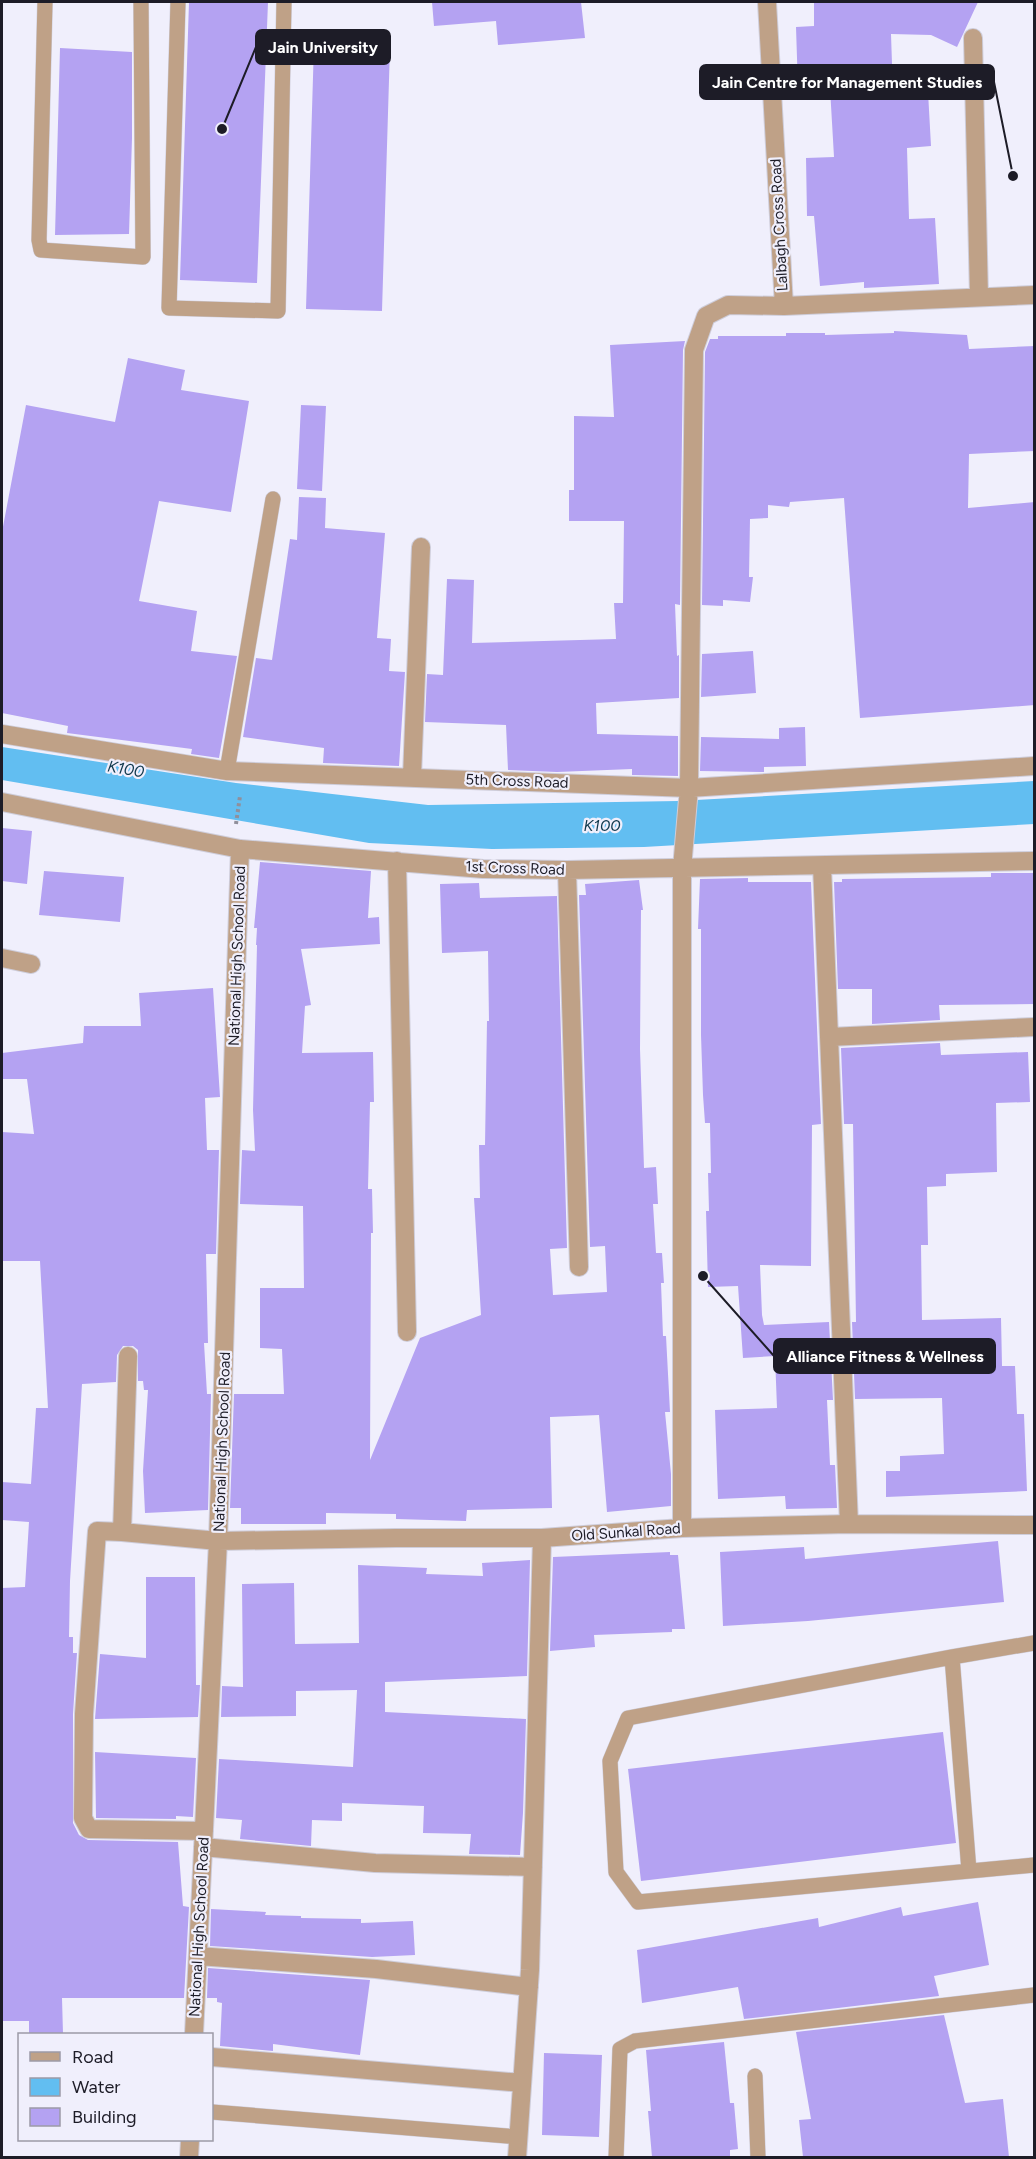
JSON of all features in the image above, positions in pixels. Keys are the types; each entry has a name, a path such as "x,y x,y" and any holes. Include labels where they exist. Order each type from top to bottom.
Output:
{"street":[{"name":"Lalbagh Cross Road","path":"767,2 784,306 1035,295"},
{"path":"974,38 979,297"},
{"path":"682,1528 682,868 688,793 694,350 706,316 728,305 784,306"},
{"path":"412,777 421,547"},
{"name":"5th Cross Road","path":"2,735 227,771 412,777 688,793 1035,766"},
{"name":"1st Cross Road","path":"2,802 240,849 483,868 567,870 1035,861"},
{"name":"National High School Road","path":"194,2033 218,1541 240,849"},
{"path":"397,861 407,1332"},
{"path":"822,866 849,1524"},
{"path":"567,870 579,1267"},
{"path":"2,958 32,964"},
{"path":"830,1037 1035,1027"},
{"path":"122,1532 128,1356"},
{"name":"Old Sunkal Road","path":"204,1839 89,1829 83,1818 84,1714 97,1531 218,1541 542,1538 682,1528 849,1524 1035,1525"},
{"path":"517,2157 529,1987 542,1538"},
{"path":"204,1839 375,1863 533,1867"},
{"path":"198,1956 376,1970 529,1987"},
{"path":"213,2057 522,2083"},
{"path":"189,2157 190,2141"}],"lane":[{"path":"45,2 39,240 41,250 143,257 141,2"},
{"path":"178,2 169,308 278,311 284,2"},
{"path":"227,771 273,499"},
{"path":"1035,1643 628,1718 610,1761 616,1872 638,1902 1035,1865"},
{"path":"951,1657 969,1871"},
{"path":"616,2157 620,2049 634,2041 1035,1995"},
{"path":"756,2076 758,2157"},
{"path":"213,2112 518,2137"}],"path":[{"path":"237,820 241,793"}],"water":[{"name":"K100","path":"2,747 236,783 428,805 678,801 1034,781 1034,824 644,847 492,849 369,843 2,780"}],"building":[{"path":"189,2 268,2 257,283 180,280"},
{"path":"432,2 581,2 585,38 498,45 496,21 434,26"},
{"path":"814,2 978,2 957,47 931,35 891,34 893,94 928,92 931,146 907,148 909,219 935,218 939,284 864,288 864,282 820,286 814,216 807,216 806,158 834,157 830,88 798,89 796,27 814,26"},
{"path":"314,44 390,47 382,311 306,309"},
{"path":"60,48 132,52 129,234 55,235"},
{"path":"894,331 967,335 969,349 1035,346 1035,451 969,454 968,508 1035,502 1035,705 860,718 844,498 790,502 789,507 768,505 768,518 750,519 749,577 753,577 750,602 723,600 723,606 702,605 705,352 710,339 718,339 718,336 786,336 786,333 825,333 825,335 894,333"},
{"path":"685,341 683,350 680,605 675,604 677,656 679,655 679,698 596,703 597,734 678,736 678,776 632,775 632,769 557,772 508,770 506,725 425,722 427,674 443,675 447,579 474,580 472,643 616,639 614,603 623,603 624,521 569,521 569,490 574,490 574,416 614,417 610,345"},
{"path":"128,358 185,370 181,390 249,401 231,512 159,501 139,601 197,611 191,651 237,656 219,758 191,754 192,749 67,733 68,726 2,713 2,532 26,405 115,422"},
{"path":"301,405 326,406 322,491 297,489"},
{"path":"299,497 326,498 325,528 385,533 377,638 391,639 389,671 405,672 399,766 323,763 324,748 243,737 256,658 272,660 290,539 297,540"},
{"path":"753,651 756,693 701,697 702,654"},
{"path":"805,727 806,766 764,767 764,772 700,771 701,737 779,739 779,728"},
{"path":"2,828 32,831 27,884 2,881"},
{"path":"260,862 371,871 368,918 379,917 380,944 301,949 311,1005 305,1006 302,1053 373,1052 374,1102 370,1102 368,1189 372,1189 373,1233 371,1233 370,1460 420,1338 481,1315 474,1198 480,1198 479,1145 485,1145 487,1021 489,1021 488,951 442,953 440,884 479,883 480,898 557,896 567,1248 550,1249 553,1295 607,1292 605,1246 590,1247 579,895 586,895 585,884 639,880 643,910 641,910 640,1049 644,1168 656,1167 658,1204 653,1204 656,1253 662,1253 664,1283 661,1283 663,1336 666,1336 670,1412 665,1412 671,1474 671,1506 607,1512 599,1415 550,1417 552,1508 467,1510 466,1521 396,1519 396,1514 326,1513 326,1524 241,1524 241,1508 230,1508 234,1394 284,1394 282,1349 260,1348 260,1288 304,1288 303,1206 240,1204 242,1150 255,1151 253,1110 257,928 254,928"},
{"path":"44,871 124,877 120,922 39,915"},
{"path":"991,873 1035,873 1035,1004 939,1005 940,1020 872,1024 872,989 838,989 834,882 842,882 842,879 991,877"},
{"path":"748,878 748,882 811,882 821,1124 812,1125 811,1266 760,1265 762,1315 764,1325 829,1322 833,1400 827,1400 830,1465 835,1465 837,1508 786,1509 785,1496 718,1499 715,1410 777,1408 775,1356 743,1358 738,1286 708,1287 706,1211 709,1211 708,1173 711,1173 710,1123 705,1123 703,1095 701,929 698,929 700,879"},
{"path":"213,988 220,1097 205,1098 207,1150 219,1150 216,1254 206,1254 208,1343 204,1343 207,1394 211,1394 208,1510 145,1513 143,1471 148,1390 144,1390 143,1381 138,1381 138,1350 133,1346 123,1346 117,1355 116,1382 82,1384 70,1581 69,1637 73,1637 73,1653 77,1653 73,1714 73,1823 79,1835 88,1840 178,1842 183,1906 189,1907 184,1998 62,1998 63,2033 29,2033 29,2021 2,2021 2,1588 25,1587 29,1522 2,1520 2,1482 31,1484 36,1408 48,1408 40,1261 2,1261 2,1132 34,1134 27,1079 2,1079 2,1053 83,1043 84,1026 141,1026 139,993"},
{"path":"940,1043 941,1055 1028,1052 1030,1102 996,1103 997,1172 946,1174 946,1186 927,1187 928,1245 921,1245 922,1320 1001,1318 1002,1366 1015,1366 1017,1414 1024,1414 1027,1491 886,1497 886,1471 900,1471 900,1456 944,1454 942,1398 855,1399 852,1322 856,1322 853,1124 844,1124 841,1048"},
{"path":"998,1541 1004,1602 808,1621 723,1626 720,1552 804,1547 805,1559"},
{"path":"670,1552 670,1555 678,1555 685,1629 672,1629 672,1632 594,1635 595,1647 550,1651 553,1557"},
{"path":"530,1560 527,1676 385,1682 385,1712 526,1719 520,1855 469,1854 471,1834 423,1833 424,1806 342,1803 342,1821 312,1820 311,1846 240,1839 242,1820 216,1818 219,1759 353,1767 357,1690 296,1691 296,1716 221,1717 222,1686 243,1687 242,1584 294,1583 295,1644 359,1643 358,1565 427,1568 426,1574 483,1576 482,1563"},
{"path":"146,1577 195,1577 196,1685 200,1685 198,1717 95,1719 100,1654 146,1658"},
{"path":"943,1732 956,1843 641,1881 628,1769"},
{"path":"95,1752 196,1758 193,1817 176,1816 176,1819 96,1818"},
{"path":"978,1902 989,1965 934,1976 939,1996 744,2019 738,1987 642,2003 637,1950 818,1918 819,1927 901,1907 903,1916"},
{"path":"211,1909 266,1912 265,1915 301,1916 301,1918 361,1919 361,1923 413,1921 415,1955 372,1957 210,1946"},
{"path":"208,1968 370,1980 360,2055 273,2044 273,2051 220,2046 222,2003 217,2002 217,1998 207,1998"},
{"path":"944,2015 965,2103 1003,2099 1009,2157 803,2157 799,2120 811,2119 796,2032"},
{"path":"724,2042 730,2103 734,2103 738,2149 730,2150 730,2157 652,2157 646,2050"},
{"path":"544,2053 602,2055 599,2137 542,2135"}],"place":[{"name":"Jain University","path":"222,129"},
{"name":"Jain Centre for Management Studies","path":"1013,176"},
{"name":"Alliance Fitness & Wellness","path":"703,1276"}]}
